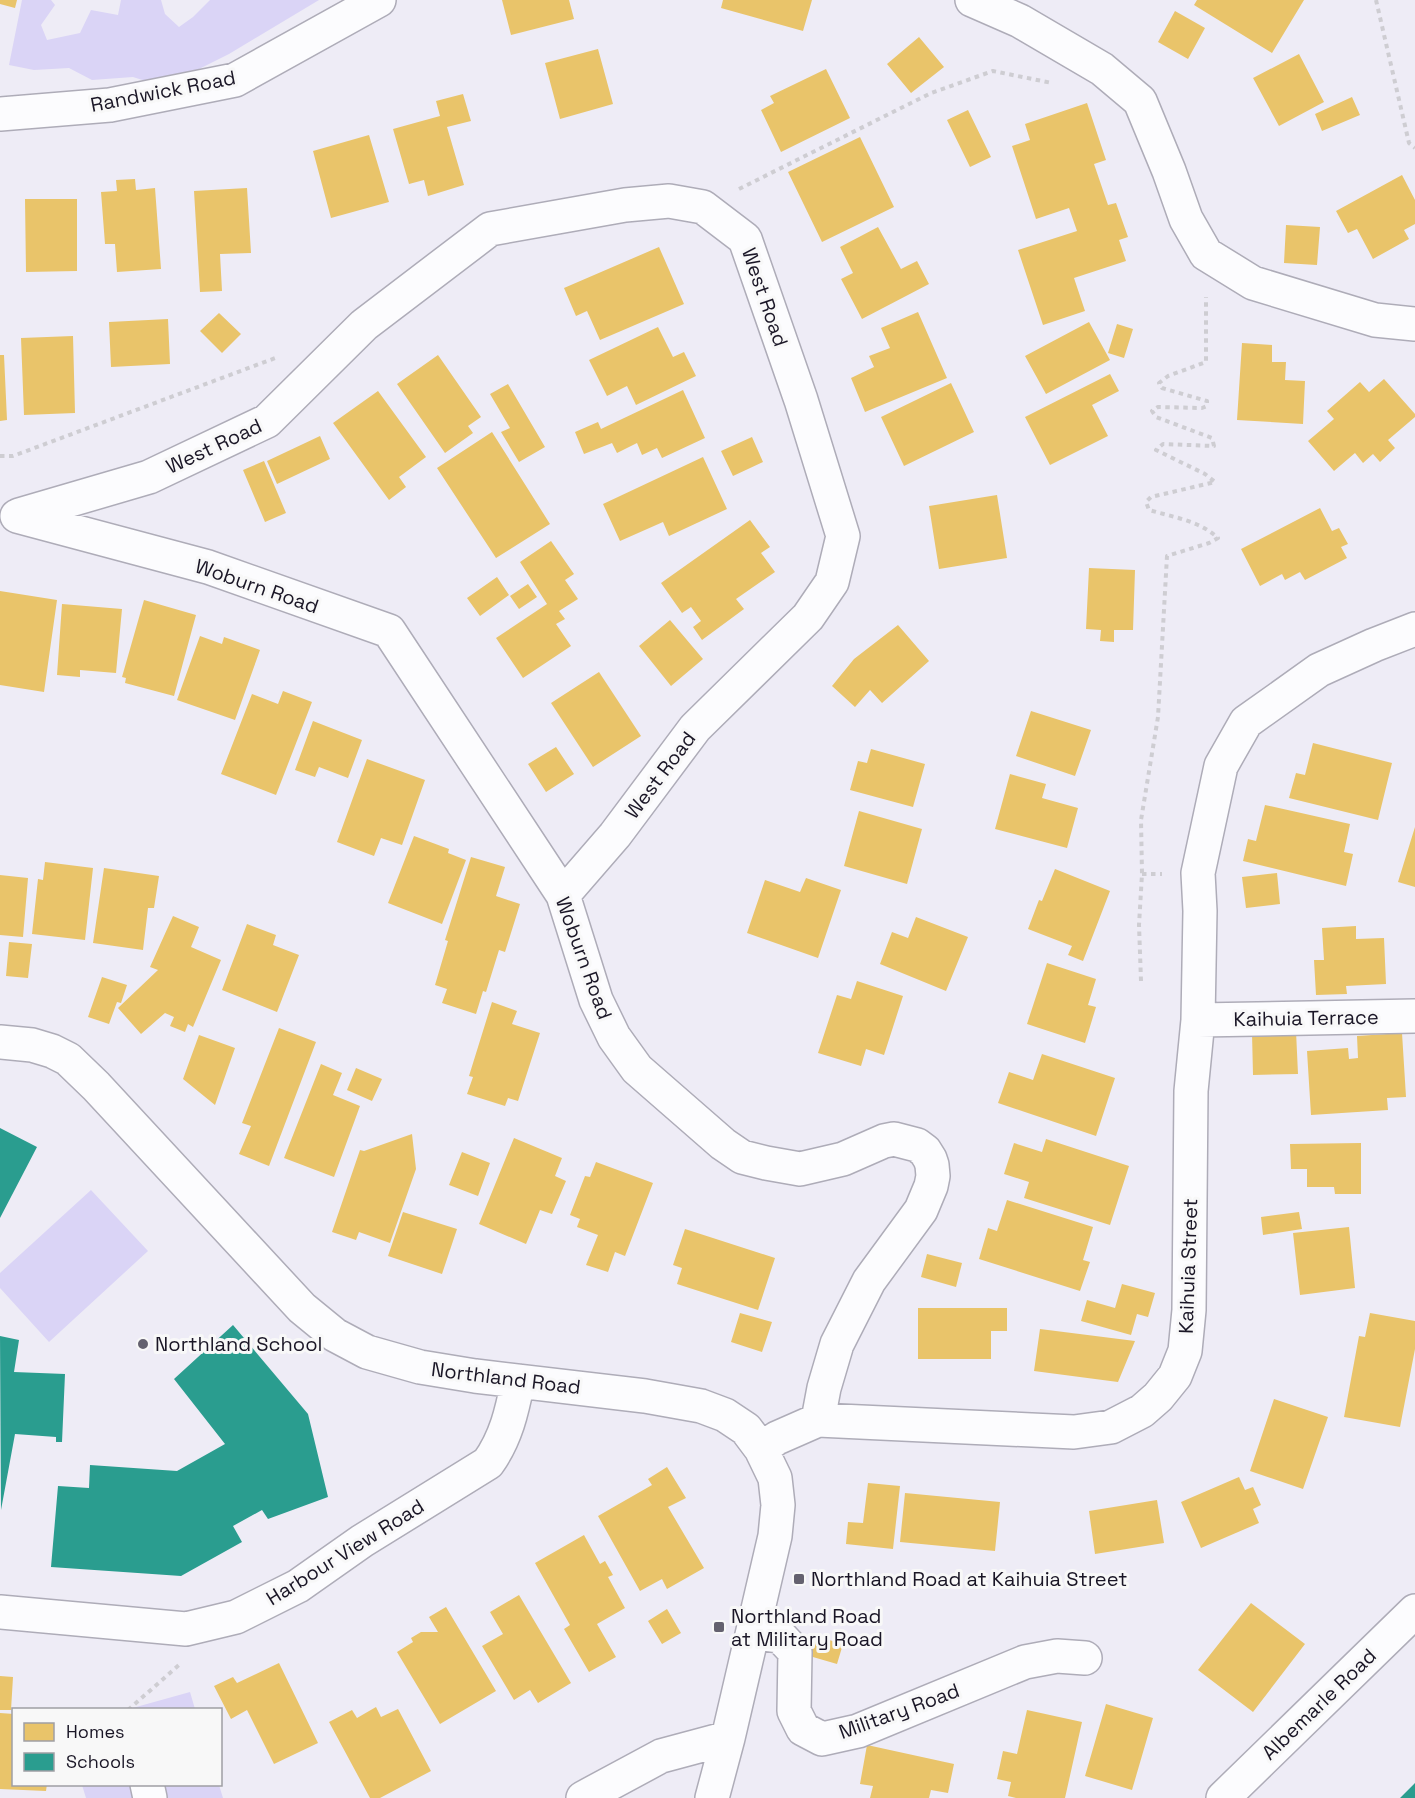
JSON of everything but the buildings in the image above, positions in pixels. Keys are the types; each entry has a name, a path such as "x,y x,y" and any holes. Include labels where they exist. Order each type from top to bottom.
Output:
{"street":[{"name":"Randwick Road","path":"0,114 110,105 235,80 379,0"},
{"path":"972,0 1020,21 1102,69 1140,101 1186,219 1206,254 1253,283 1375,320 1415,324"},
{"name":"West Road","path":"10,516 149,477 267,421 364,325 490,229 625,205 669,201 703,207 745,239 801,400 843,536 832,582 808,617 695,728 615,835 563,895"},
{"name":"Woburn Road","path":"10,516 208,567 389,631 563,895 596,1000 614,1038 637,1069 723,1144 742,1157 800,1169 843,1159 894,1139 917,1145 925,1151 930,1159 933,1176 931,1186 921,1210 869,1281 837,1344 824,1388 818,1420"},
{"name":"Kaihuia Street","path":"761,1449 777,1438 818,1420 1074,1432 1112,1427 1142,1412 1175,1376 1185,1351 1188,1328 1191,1092 1198,1020 1200,910 1198,873 1221,766 1246,722 1319,670 1374,645 1415,630"},
{"name":"Kaihuia Terrace","path":"1198,1020 1415,1016"},
{"name":"Northland Road","path":"0,1042 32,1045 68,1059 96,1086 302,1308 335,1335 367,1352 420,1367 645,1396 701,1406 725,1415 746,1429 761,1449 775,1478 778,1504 776,1536 712,1798"},
{"name":"Harbour View Road","path":"0,1612 186,1629 236,1617 298,1586 362,1541 488,1463 506,1431 518,1381"},
{"name":"Albemarle Road","path":"1223,1798 1415,1611"},
{"name":"Military Road","path":"753,1633 780,1636 795,1652 794,1711 803,1729 822,1739 858,1731 1024,1662 1057,1656 1085,1658"},
{"path":"583,1798 661,1756 728,1738"}],"path":[{"path":"1376,0 1409,143 1415,148"},
{"path":"703,207 931,93 993,71 1062,86"},
{"path":"1141,981 1139,925 1142,820 1158,717 1167,556 1218,538 1197,524 1149,510 1146,502 1151,497 1215,482 1205,474 1155,450 1163,444 1214,446 1212,438 1156,417 1152,411 1158,407 1202,408 1207,406 1207,401 1162,388 1159,383 1168,376 1206,362 1206,254"},
{"path":"0,456 13,456 287,354"},
{"path":"130,1708 180,1664"}],"shaded area":[{"path":"22,0 51,0 55,5 41,25 47,40 80,33 91,10 118,15 121,0 161,0 165,14 179,27 210,0 319,0 229,54 189,74 155,84 133,77 92,80 69,68 34,70 9,65"},
{"path":"91,1190 148,1251 49,1342 0,1288 0,1273"},
{"path":"190,1692 195,1708 133,1708"},
{"path":"82,1786 219,1786 223,1798 86,1798"}],"place":[{"name":"Northland School","path":"143,1344"},
{"name":"Northland Road at Kaihuia Street","path":"799,1579"},
{"name":"Northland Road at Military Road","path":"719,1627"}]}
